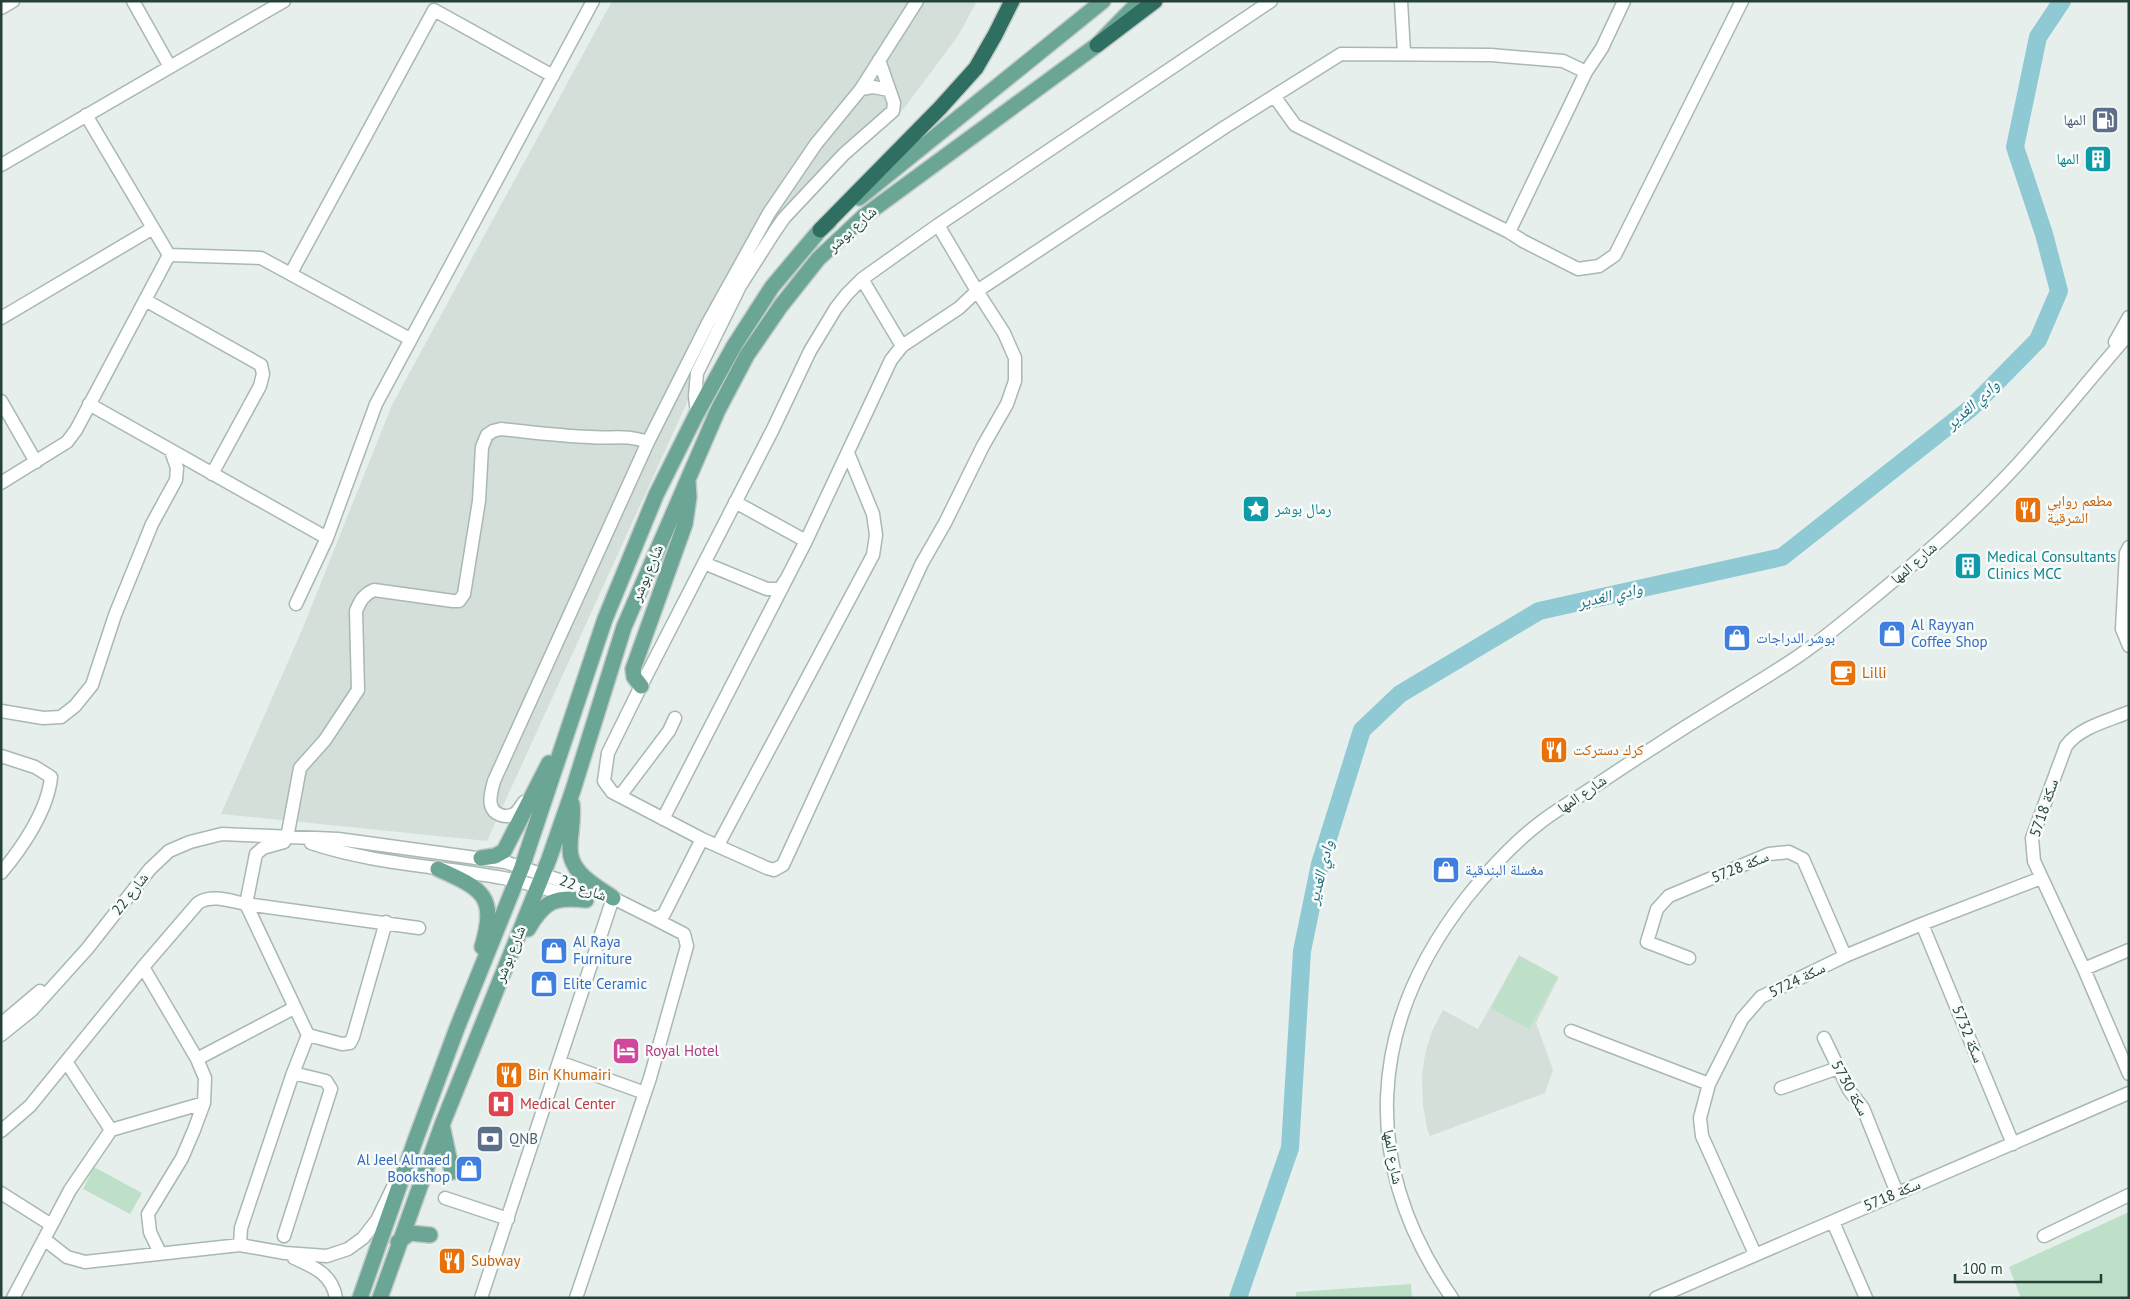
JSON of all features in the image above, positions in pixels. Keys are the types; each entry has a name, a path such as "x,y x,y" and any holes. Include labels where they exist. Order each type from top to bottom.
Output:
{"highway":[{"path":"820,230 940,108 976,68 995,36 1012,1"},
{"path":"1097,45 1155,1"}],"main road":[{"name":"شارع بوشر","path":"360,1298 457,1028 520,874 608,610 656,496 697,413 734,346 772,287 820,230 1102,1"},
{"name":"شارع بوشر","path":"380,1298 398,1242 442,1125 540,881 573,790 624,627 687,478 718,410 747,355 780,307 818,259 864,216 1097,45 1140,1"},
{"path":"641,686 634,677 633,669 685,524 689,497 687,478"},
{"path":"481,858 495,856 504,851 575,710"},
{"path":"573,790 570,800 573,815 570,848 572,860 576,870 584,878 613,898"},
{"path":"438,869 463,880 475,888 487,904 489,919 457,1028"},
{"path":"508,958 519,949 537,914 544,906 553,900 568,898 586,900"},
{"path":"442,1125 452,1172"},
{"path":"398,1242 410,1233 430,1235"}],"street":[{"path":"1,8 13,1"},
{"path":"133,1 170,66"},
{"path":"1,164 284,1"},
{"path":"296,604 326,538 376,404 593,1"},
{"path":"537,787 514,814 505,816 495,813 491,806 490,796 494,781 648,442 708,323 768,213 816,144 861,89 917,1"},
{"path":"938,225 1004,333 1015,358 1015,381 1007,404 922,563 783,865 774,870 702,839 663,819 612,792 604,781 608,753 773,429 810,351 836,308 862,279 938,225 1271,1"},
{"path":"1401,1 1404,53"},
{"path":"1509,232 1586,72 1602,48 1624,1"},
{"path":"1274,96 1295,125 1509,232 1578,269 1599,266 1615,255 1742,1"},
{"path":"291,273 436,6 553,76"},
{"path":"663,819 806,541 891,360 902,346 958,308 977,291 1274,96 1342,54 1491,55 1563,62 1586,72"},
{"path":"697,413 695,396 697,373 740,286 784,218 844,154 893,111 894,103 879,60"},
{"path":"861,89 873,86 889,90"},
{"path":"86,115 169,255"},
{"path":"1,318 153,228"},
{"path":"169,255 261,258 410,339"},
{"path":"1,483 67,442 76,430 169,255"},
{"path":"862,279 902,346"},
{"path":"145,300 261,365 263,374 260,386 212,474"},
{"name":"شارع المها","path":"2103,364 2129,316"},
{"name":"شارع المها","path":"1452,1298 1425,1254 1402,1203 1388,1146 1386,1118 1386,1088 1390,1062 1405,1005 1424,960 1451,918 1477,885 1539,823 1630,762 1810,648 1913,566 1965,518 2016,465 2129,334"},
{"path":"1,401 36,462"},
{"path":"89,404 326,538"},
{"path":"386,922 353,1037 350,1043 342,1044 308,1035 246,904 256,854 262,848 293,838 300,768 325,740 358,690 356,611 360,601 366,593 374,590 459,601 464,594 479,501 482,448 487,435 493,431 502,429 594,438 623,436 634,437 648,442"},
{"path":"1,711 43,718 61,717 75,706 92,685 115,615 152,524 176,480 177,468 171,451"},
{"path":"718,845 873,555 876,535 872,514 848,453"},
{"path":"735,502 806,541"},
{"path":"2129,547 2126,553 2122,628 2129,646"},
{"path":"704,563 767,590 780,589 786,579"},
{"name":"سكة 5718","path":"2129,712 2082,732 2066,746 2032,838 2034,861 2084,969 2129,1074"},
{"path":"620,796 654,752 675,718"},
{"path":"1,756 35,767 51,777 49,792 38,815 18,852 1,873"},
{"name":"شارع 22","path":"1,1035 32,1010 87,949 150,868 169,851 190,842 222,834 338,839 481,858 586,900 613,898"},
{"name":"شارع 22","path":"293,838 334,851 438,869 520,874"},
{"path":"655,919 664,914 668,908 702,839"},
{"name":"سكة 5728","path":"1689,958 1646,942 1657,910 1669,896 1769,854 1789,852 1803,859 1845,956"},
{"name":"سكة 5724","path":"1755,1254 1702,1136 1700,1118 1709,1084 1742,1019 1761,997 1845,956 2041,878"},
{"name":"شارع 22","path":"540,881 613,898"},
{"path":"1,1131 30,1106 67,1063 143,967 198,903 206,898 419,928"},
{"path":"481,1298 613,898 684,934 687,946 645,1093 576,1298"},
{"name":"سكة 5732","path":"1922,924 2013,1144"},
{"path":"1,1024 87,949"},
{"path":"2084,969 2129,950"},
{"path":"143,967 197,1059 205,1078 204,1103 182,1158 148,1214 150,1232 160,1253"},
{"path":"197,1059 294,1008"},
{"path":"1571,1031 1709,1084"},
{"path":"240,1246 241,1228 293,1072 308,1035"},
{"name":"سكة 5730","path":"1824,1038 1849,1090 1863,1108 1897,1193"},
{"path":"559,1062 645,1093"},
{"path":"67,1063 111,1130"},
{"path":"1782,1088 1838,1068"},
{"path":"284,1236 331,1089 326,1081 293,1072"},
{"name":"سكة 5718","path":"1656,1298 1672,1294 1755,1254 2129,1093"},
{"path":"13,1298 50,1224 79,1174 111,1130 204,1103"},
{"path":"44,1239 67,1257 85,1262 240,1246 285,1253 328,1256 348,1249 363,1238 377,1220 415,1141"},
{"path":"1,1193 50,1224"},
{"path":"2044,1236 2129,1195"},
{"path":"445,1198 508,1219"},
{"path":"1832,1222 1866,1298"},
{"path":"285,1253 318,1269 329,1278 336,1298"}],"shaded area":[{"path":"612,1 977,1 958,36 905,107 795,210 720,330 487,841 221,814 302,630 392,405"},
{"path":"1519,955 1559,977 1536,1023 1553,1070 1545,1093 1430,1136 1423,1105 1422,1077 1425,1054 1432,1031 1443,1010 1478,1029"}],"green space":[{"path":"1519,956 1558,977 1529,1029 1491,1008"},
{"path":"94,1167 142,1193 130,1214 83,1189"},
{"path":"2129,1212 2129,1298 2021,1298 2009,1267"},
{"path":"1411,1284 1412,1298 1296,1298 1296,1292"}],"waterway":[{"name":"وادي الغدير","path":"1238,1298 1290,1148 1302,951 1320,864 1362,730 1400,694 1539,611 1782,557 1971,408 2038,340 2059,291 2044,234 2015,147 2038,37 2062,1"}],"place":[{"name":"المه‍ا","path":"2105,120"},
{"name":"المها","path":"2098,159"},
{"name":"رمال بوشر","path":"1256,509"},
{"name":"مطعم روابي الشرقية","path":"2028,510"},
{"name":"Medical Consultants Clinics MCC","path":"1968,566"},
{"name":"Al Rayyan Coffee Shop","path":"1892,634"},
{"name":"بوشر الدراجات","path":"1737,638"},
{"name":"Lilli","path":"1843,673"},
{"name":"كرك دستركت","path":"1554,750"},
{"name":"مغسلة البندقية","path":"1446,870"},
{"name":"Al Raya Furniture","path":"554,951"},
{"name":"Elite Ceramic","path":"544,984"},
{"name":"Royal Hotel","path":"626,1051"},
{"name":"Bin Khumairi","path":"509,1075"},
{"name":"Medical Center","path":"501,1104"},
{"name":"QNB","path":"490,1139"},
{"name":"Al Jeel Almaed Bookshop","path":"469,1169"},
{"name":"Subway","path":"452,1261"}]}
